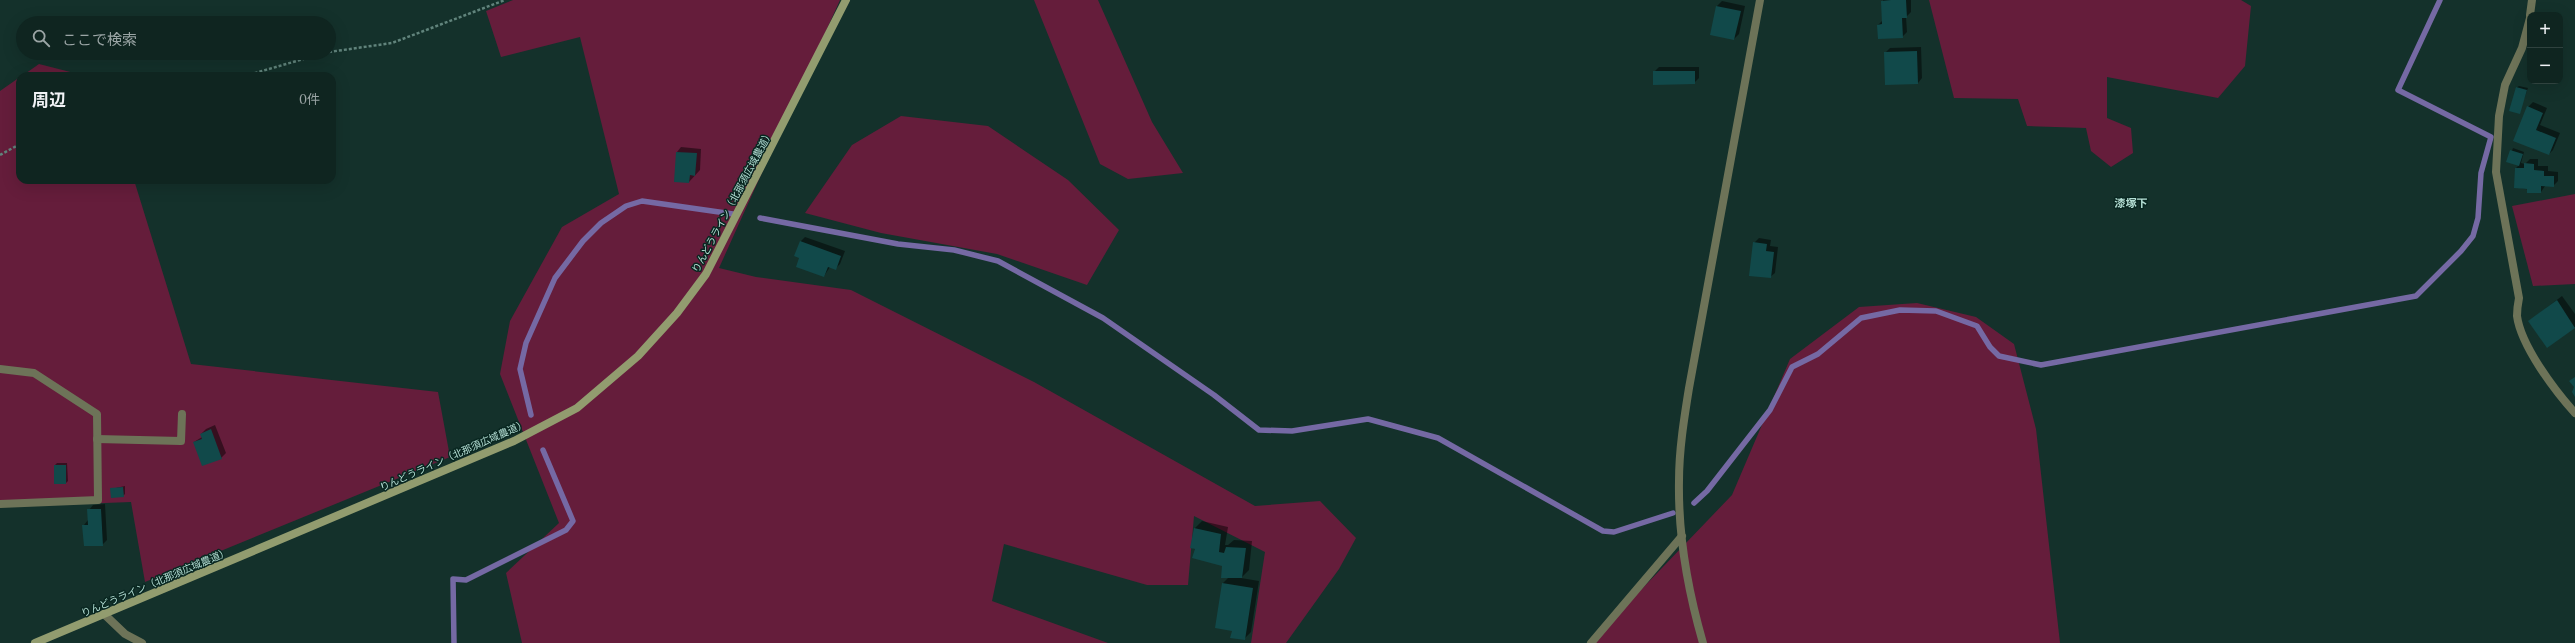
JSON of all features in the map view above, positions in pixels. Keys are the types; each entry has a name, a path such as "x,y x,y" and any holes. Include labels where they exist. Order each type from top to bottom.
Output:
{"street":[{"name":"りんどうライン（北那須広域農道）","path":"35,643 514,441 577,408 638,356 677,313 706,274 846,0"},
{"path":"1703,643 1690,588 1682,536 1679,480 1689,388 1760,0"},
{"path":"2530,12 2532,0"},
{"path":"2527,29 2522,48 2505,85 2499,116 2496,172 2518,298 2517,316 2524,338 2554,390 2575,413"},
{"path":"0,369 34,373 97,414 98,500 0,504"},
{"path":"97,439 181,441 182,414"},
{"path":"1591,643 1682,536"},
{"path":"104,614 124,634 142,643"}],"path":[{"path":"336,51 392,43 505,0"},
{"path":"259,72 300,60"},
{"path":"0,155 16,146"}],"shaded area":[{"path":"513,0 840,0 719,268 756,277 851,290 1034,382 1255,506 1320,501 1356,538 1339,569 1286,643 1251,643 1265,552 1194,516 1188,585 1147,585 1004,544 992,601 1108,643 522,643 506,573 559,523 500,374 510,321 562,227 619,194 580,37 501,57 486,11"},
{"path":"1034,0 1098,0 1152,122 1183,173 1128,179 1100,164"},
{"path":"1929,0 2241,0 2251,6 2245,66 2218,98 2107,77 2107,118 2131,128 2133,153 2111,167 2091,151 2086,128 2027,126 2018,99 1954,98"},
{"path":"39,64 70,72 28,72"},
{"path":"16,80 16,184 135,184 191,364 438,392 450,457 145,582 131,502 0,507 0,91"},
{"path":"901,116 988,126 1068,180 1119,230 1087,285 997,254 881,233 805,213 852,145"},
{"path":"2575,194 2575,284 2533,286 2512,206"},
{"path":"1917,303 1976,317 2014,344 2036,429 2060,643 1590,643 1732,495 1790,359 1859,307"}],"building":[{"path":"1906,0 1907,18 1902,18 1903,38 1878,39 1877,25 1882,24 1881,1"},
{"path":"1716,6 1741,11 1734,40 1710,35"},
{"path":"1917,51 1918,84 1885,85 1884,52"},
{"path":"1653,71 1695,71 1695,84 1653,85"},
{"path":"2516,87 2527,90 2520,114 2509,111"},
{"path":"2527,106 2543,113 2536,130 2556,138 2549,155 2513,141"},
{"path":"2510,150 2523,154 2519,166 2506,162"},
{"path":"676,152 697,153 695,176 690,175 689,183 674,182"},
{"path":"2524,163 2534,164 2534,170 2544,171 2544,176 2554,176 2554,187 2541,186 2541,193 2527,193 2527,189 2514,188 2515,168 2524,168"},
{"path":"800,241 841,256 836,270 828,267 824,277 796,267 799,258 794,256"},
{"path":"1753,242 1767,244 1766,251 1774,252 1771,278 1749,276"},
{"path":"2557,300 2575,328 2547,348 2528,321"},
{"path":"2575,377 2575,397 2572,392 2574,387 2569,381"},
{"path":"211,429 222,459 202,466 193,442 202,439 200,434"},
{"path":"54,465 66,465 66,484 54,484"},
{"path":"123,487 124,497 111,498 110,488"},
{"path":"87,509 101,509 103,546 84,546 82,525 88,525"},
{"path":"1194,528 1221,534 1219,552 1224,553 1226,547 1246,548 1242,578 1221,578 1222,566 1192,558 1195,549 1190,548"},
{"path":"1222,583 1253,588 1245,640 1230,638 1232,631 1215,628"}],"waterway":[{"path":"1694,503 1707,491 1770,410 1792,367 1818,354 1861,318 1900,310 1936,311 1977,326 1990,347 1999,356 2041,365 2416,296 2461,251 2473,236 2478,218 2481,173 2491,137 2398,90 2440,0"},
{"path":"531,415 520,369 526,343 555,278 583,241 601,223 626,206 642,201 733,214"},
{"path":"760,218 898,244 954,250 998,261 1103,318 1214,395 1259,430 1292,431 1368,419 1438,438 1603,531 1614,532 1673,513"},
{"path":"454,643 453,579 466,580 566,530 573,521 543,450"}],"district":[{"name":"漆塚下","path":"2131,203"}]}
